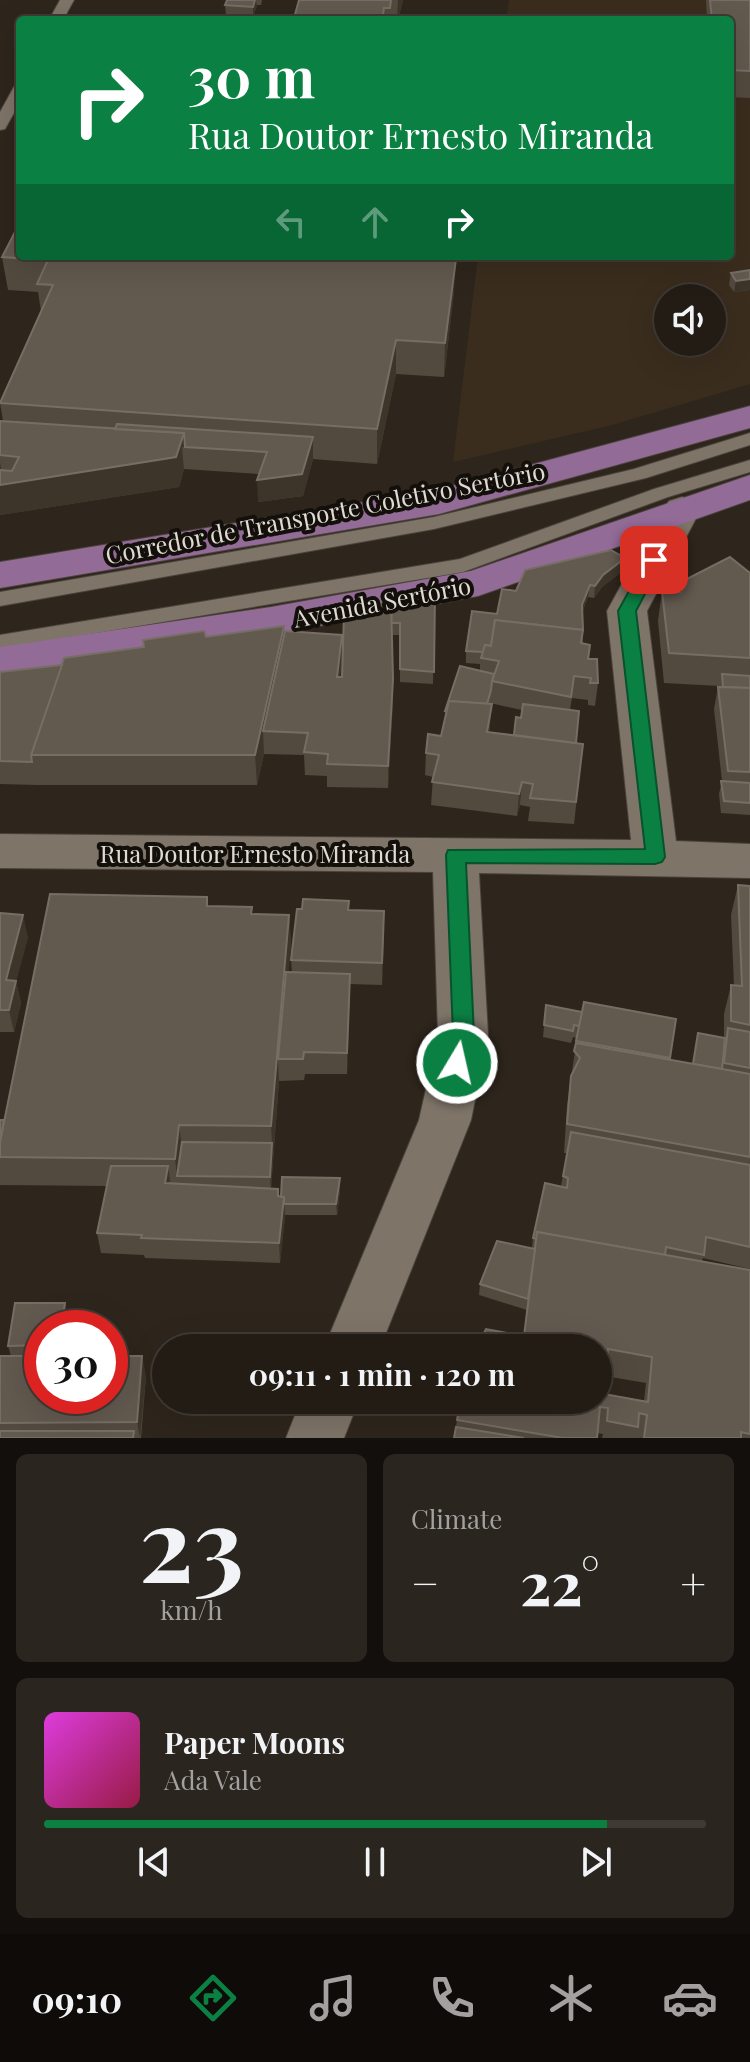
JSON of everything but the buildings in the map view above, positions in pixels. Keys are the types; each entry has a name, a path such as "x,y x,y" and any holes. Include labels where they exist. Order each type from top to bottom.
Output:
{"main road":[{"path":"0,575 439,502 750,417"},
{"name":"Avenida Sertório","path":"0,662 271,621 478,583 750,487"}],"street":[{"path":"655,857 627,611 682,509"},
{"name":"Rua Doutor Ernesto Miranda","path":"0,851 655,857 750,861"},
{"path":"358,1334 445,1120 463,1035 455,855"},
{"path":"315,1438 324,1414"}],"lane":[{"path":"0,126 16,96"},
{"name":"Corredor de Transporte Coletivo Sertório","path":"0,599 434,523 639,474 750,439"},
{"path":"0,642 463,565 661,493 750,466"}],"shaded area":[{"path":"509,0 750,0 750,384 612,425 453,462 478,260 734,260 734,16 507,16"}],"route":[{"path":"457,1063 463,1035 455,855 655,857 627,611 654,560"}]}
